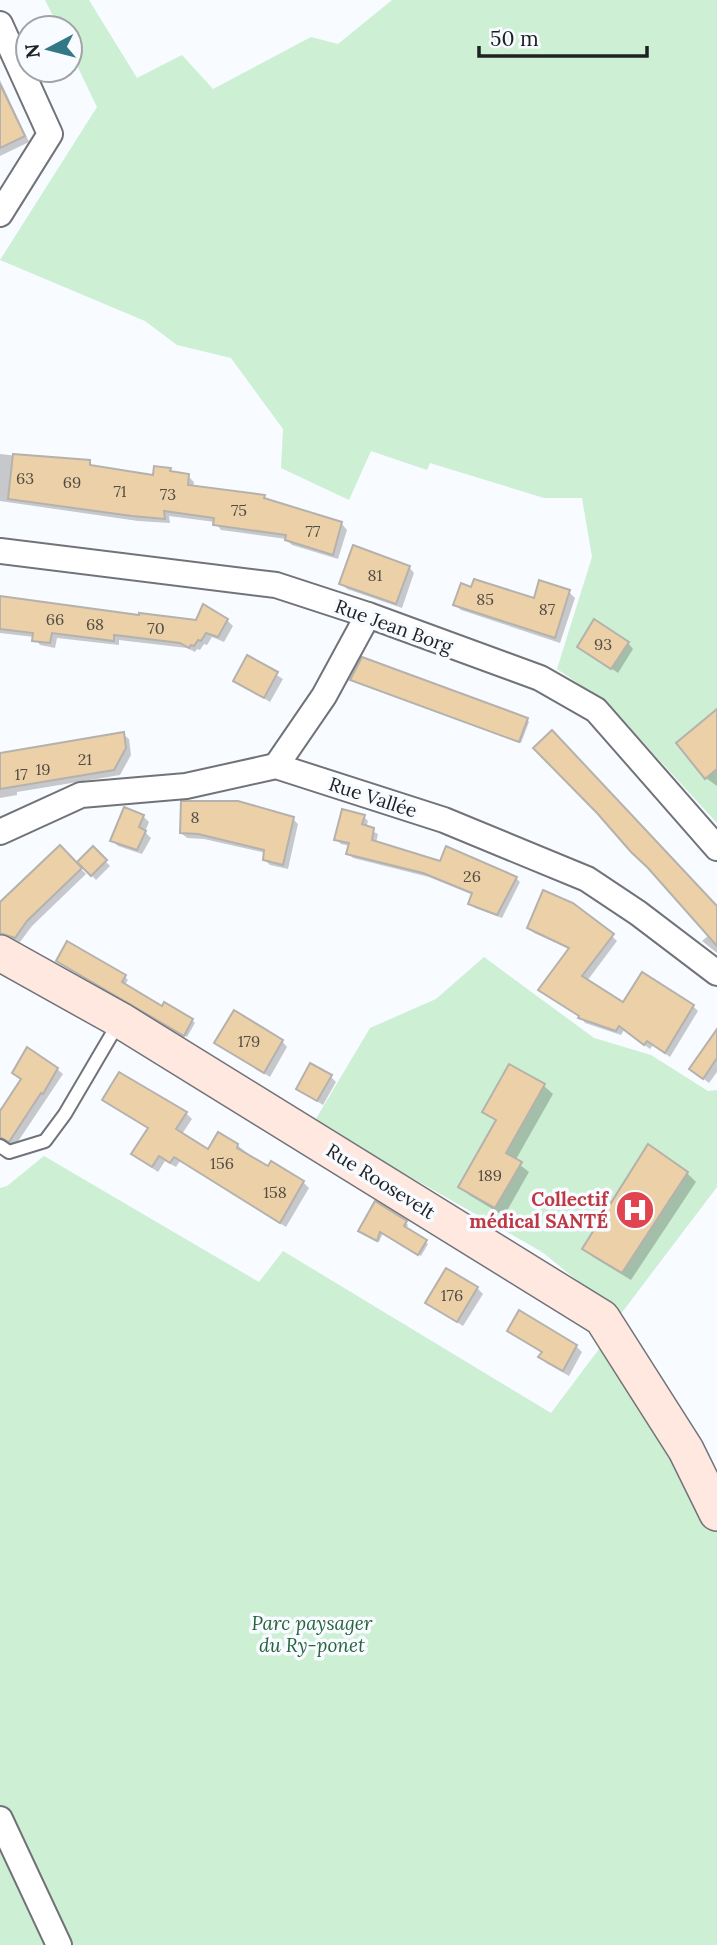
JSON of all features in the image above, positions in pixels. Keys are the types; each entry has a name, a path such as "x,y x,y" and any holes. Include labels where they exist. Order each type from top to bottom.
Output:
{"main road":[{"name":"Rue Roosevelt","path":"0,953 120,1020 602,1318 686,1450 717,1513"}],"street":[{"path":"0,24 50,134 0,214"},
{"name":"Rue Jean Borg","path":"0,551 276,585 368,615 540,678 596,710 717,848"},
{"path":"0,832 81,795 186,786 276,766 324,696 368,615"},
{"name":"Rue Vallée","path":"276,766 444,820 587,879 638,913 717,973"},
{"path":"0,1819 59,1945"}],"lane":[{"path":"0,1146 9,1152 45,1140 65,1114 120,1020"}],"green space":[{"path":"45,0 89,0 137,78 182,55 213,89 311,37 338,44 392,0 717,0 717,823 607,703 557,669 592,557 582,498 544,498 430,463 427,470 371,451 349,500 281,468 283,429 231,358 177,345 145,321 0,260 97,107 84,80 84,14 52,14"},
{"path":"484,957 594,1038 651,1055 708,1091 717,1090 717,1187 620,1315 542,1252 314,1122 370,1028 436,999"},
{"name":"Parc paysager du Ry-ponet","path":"44,1156 259,1282 283,1251 551,1413 602,1345 717,1513 717,1945 0,1945 0,1188 7,1186"}],"building":[{"path":"0,84 25,136 0,148"},
{"path":"13,454 90,460 90,465 153,475 154,466 171,468 170,471 189,474 188,485 265,495 264,498 342,522 333,555 285,540 286,535 213,525 214,518 164,511 165,519 132,516 8,499"},
{"path":"353,545 410,566 396,604 339,584"},
{"path":"474,579 534,598 539,580 570,590 555,638 453,605 461,583 471,587"},
{"path":"0,596 196,620 203,604 228,619 218,637 206,633 201,641 198,640 189,648 180,643 114,635 114,641 52,633 50,643 32,641 33,633 0,629"},
{"path":"594,619 629,642 611,669 577,647"},
{"path":"247,655 278,672 264,698 233,681"},
{"path":"362,657 528,718 519,742 350,680"},
{"path":"717,709 717,769 705,779 676,743"},
{"path":"552,730 717,906 717,946 597,813 533,748"},
{"path":"124,732 126,748 114,770 0,789 0,753"},
{"path":"181,801 238,801 294,817 283,865 263,860 264,850 198,834 180,833"},
{"path":"124,807 144,815 139,827 146,831 137,850 110,841"},
{"path":"342,809 365,815 362,824 374,828 372,840 440,861 446,846 517,877 497,915 468,904 472,893 423,873 346,854 349,843 334,840"},
{"path":"60,845 82,868 27,921 15,938 0,933 0,902"},
{"path":"93,846 107,860 91,876 77,862"},
{"path":"543,890 573,903 614,934 582,976 623,1002 642,972 694,1005 665,1053 647,1041 644,1045 619,1026 616,1031 578,1018 579,1016 538,990 569,948 527,928"},
{"path":"67,941 126,975 122,982 162,1006 164,1002 193,1019 184,1036 56,961"},
{"path":"234,1010 283,1040 264,1073 214,1043"},
{"path":"717,1029 717,1058 703,1079 689,1069"},
{"path":"27,1047 58,1068 9,1142 0,1137 0,1111 21,1079 12,1073"},
{"path":"310,1063 332,1075 317,1101 296,1089"},
{"path":"509,1064 545,1084 506,1153 522,1162 495,1208 458,1187 496,1120 482,1112"},
{"path":"119,1072 187,1112 176,1129 208,1149 218,1132 238,1144 237,1148 268,1166 271,1161 304,1181 280,1223 174,1157 170,1163 159,1156 152,1167 131,1154 148,1128 102,1100"},
{"name":"Collectif médical SANTÉ","path":"648,1144 688,1172 622,1273 582,1249"},
{"path":"375,1201 407,1221 404,1226 427,1240 418,1255 380,1232 377,1241 358,1231"},
{"path":"446,1268 478,1287 457,1322 425,1303"},
{"path":"519,1310 577,1345 563,1371 538,1357 542,1352 507,1331"}],"place":[{"name":"Collectif médical SANTÉ","path":"635,1210"}]}
